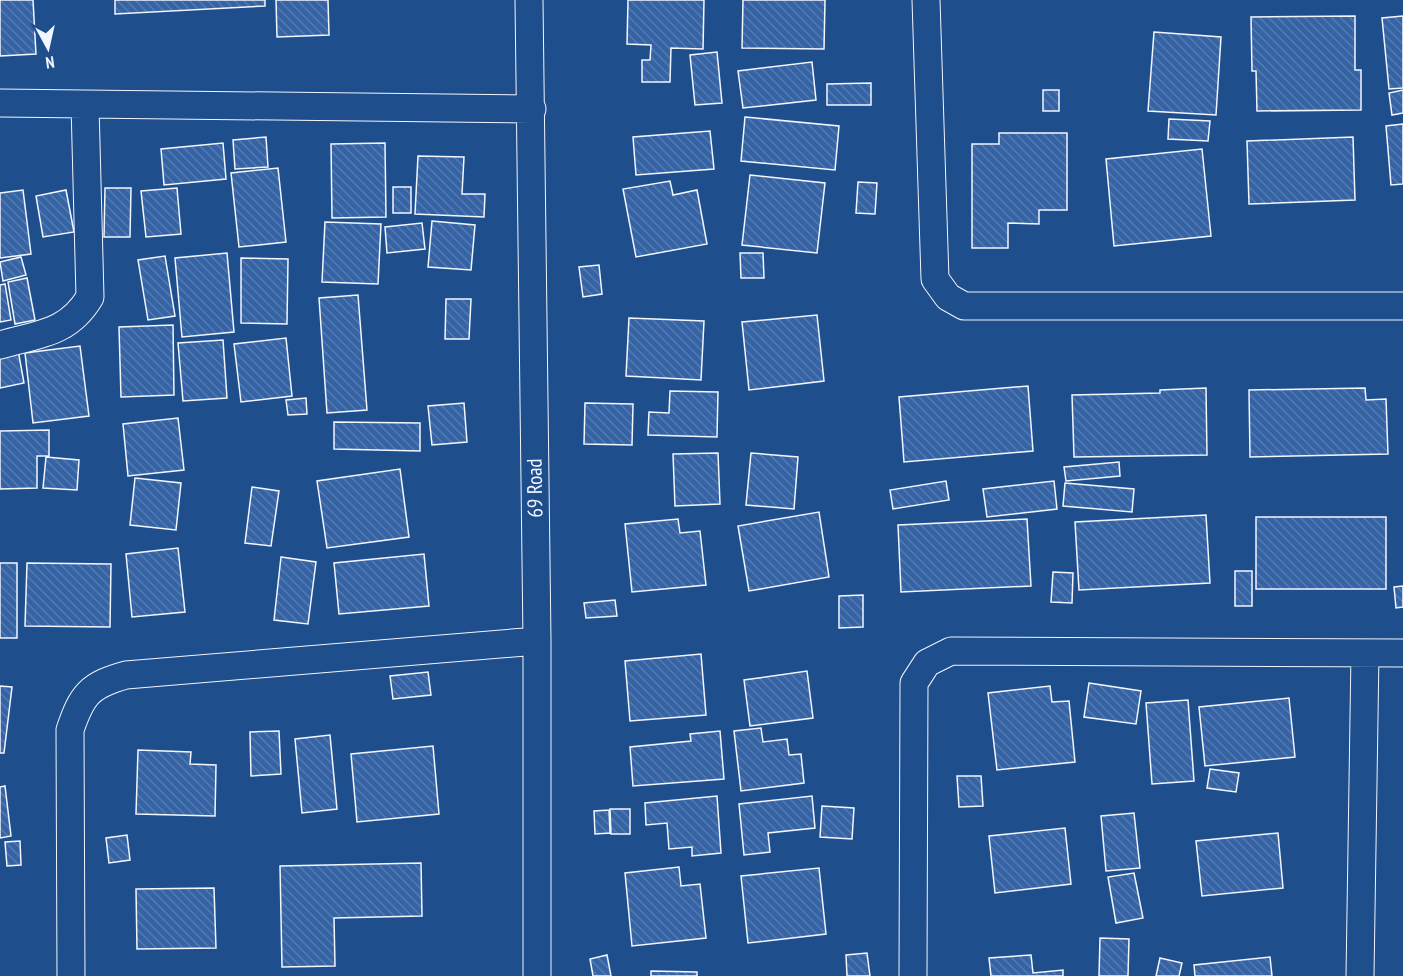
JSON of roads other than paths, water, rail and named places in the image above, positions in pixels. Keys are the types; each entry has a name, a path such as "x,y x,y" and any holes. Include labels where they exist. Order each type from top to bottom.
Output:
{"street":[{"name":"69 Road","path":"529,0 537,641 537,976"},
{"path":"926,0 935,279 948,297 964,306 1403,306"},
{"path":"0,103 532,110"},
{"path":"0,345 62,327 79,316 90,297 85,105"},
{"path":"71,976 70,730 77,709 87,692 102,682 126,675 537,641"},
{"path":"913,976 914,683 927,663 951,651 1403,653"},
{"path":"1360,976 1365,653"}]}
